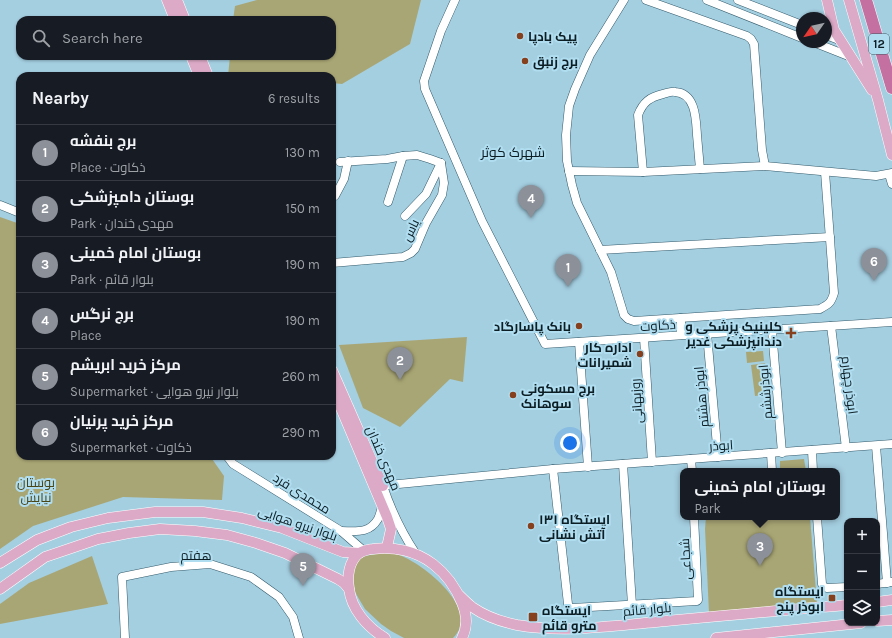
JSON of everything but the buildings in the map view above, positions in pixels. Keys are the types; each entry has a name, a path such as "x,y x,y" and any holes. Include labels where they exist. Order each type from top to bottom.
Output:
{"highway":[{"name":"12","path":"866,0 892,88"}],"main road":[{"path":"167,0 174,16"},
{"path":"177,0 184,16"},
{"path":"827,0 834,30 839,40 878,100"},
{"path":"849,0 878,100 892,155"},
{"path":"193,60 197,72"},
{"path":"202,60 206,72"},
{"name":"مهدی خندان","path":"336,380 378,486 382,507 391,529 387,547"},
{"name":"مهدی خندان","path":"336,396 378,486"},
{"name":"بلوار نیرو هوایی","path":"0,563 37,540 72,527 108,518 156,512 203,512 242,518 282,528 343,552 361,552 369,549 387,547 405,550 425,558 433,564 452,583 458,594"},
{"path":"0,589 45,557 98,539 160,529 227,535 256,543 285,553 338,578 349,589"},
{"path":"361,552 349,570 349,589 358,612 370,627 385,638"},
{"path":"458,594 466,614 465,632 462,638"},
{"name":"بلوار قائم","path":"458,594 472,607 499,620 516,625 556,629 844,604"},
{"path":"880,602 892,600"},
{"path":"880,621 892,620"},
{"path":"716,638 844,625"}],"street":[{"name":"ذکاوت","path":"455,0 436,45 424,81 425,89 482,221 545,344 892,322"},
{"path":"624,0 590,55 575,89 569,106 566,135 567,161 577,203 611,272 624,315 628,319 634,321 820,309 827,305 832,301 834,292 825,172"},
{"path":"646,0 747,36 751,39 754,44 762,150 765,166"},
{"path":"707,0 796,36"},
{"path":"738,0 796,23"},
{"path":"832,37 839,40"},
{"path":"829,48 851,57"},
{"path":"643,172 638,115 641,107 649,99 658,95 675,92 688,97 695,111 700,169"},
{"path":"336,194 344,179 344,161 387,159 417,155 441,163 426,194 405,216"},
{"path":"388,202 403,156"},
{"name":"یاس","path":"336,263 403,257 411,253 415,249 426,223 442,195 444,183 441,163"},
{"path":"569,171 643,172 765,166 876,176 891,173 892,184"},
{"path":"0,205 16,211"},
{"path":"600,250 830,238"},
{"path":"681,318 682,335"},
{"name":"ابوذر چهارم","path":"831,326 846,448"},
{"name":"ابوذرششم","path":"772,330 782,452"},
{"name":"ابوذر هشتم","path":"707,334 718,457"},
{"name":"روزبهانی","path":"644,338 652,462"},
{"path":"579,342 588,467"},
{"name":"ابوذر","path":"378,486 552,469 892,444"},
{"path":"876,446 889,582"},
{"path":"812,450 813,468"},
{"path":"771,453 772,468"},
{"path":"691,459 692,468"},
{"name":"محمدی فرد","path":"230,460 233,464 341,531 361,552"},
{"path":"552,469 568,604 570,608 632,605 623,464"},
{"name":"مهدی خندان","path":"378,486 389,503 406,538 416,554"},
{"path":"341,531 361,532 366,530 378,519 382,507"},
{"name":"شجاعی","path":"632,605 698,600 694,520"},
{"path":"817,520 822,584 827,588 844,587"},
{"name":"هفتم","path":"125,638 122,577 171,567 210,564 251,577 279,597 293,617 299,638"}],"green space":[{"path":"257,0 421,0 410,44 342,84 336,83 336,72 228,72 230,60 336,60 336,16 234,16 235,6"},
{"name":"بوستان نیایش","path":"0,217 16,223 16,460 213,460 224,476 222,500 123,497 33,526 0,549"},
{"path":"467,337 463,382 450,379 400,427 363,408 339,345"},
{"path":"763,351 764,361 747,363 746,352"},
{"path":"765,363 769,394 755,396 751,365"},
{"path":"804,459 806,468 780,468 780,461"},
{"path":"706,520 810,520 817,604 709,613"},
{"path":"381,553 397,554 422,567 446,589 455,602 460,614 460,627 453,638 404,638 381,624 365,609 354,590 353,576 355,565 365,556"},
{"path":"92,556 108,604 0,624 0,604 29,583"}],"place":[{"name":"پیک بادپا","path":"520,36"},
{"name":"برج زنبق","path":"525,61"},
{"name":"برج نرگس","path":"531,218"},
{"name":"مرکز خرید پرنیان","path":"874,281"},
{"name":"برج بنفشه","path":"568,287"},
{"name":"بانک پاسارگاد","path":"579,326"},
{"name":"کلینیک پزشکی و دندانپزشکی غدیر","path":"791,333"},
{"name":"اداره کار شمیرانات","path":"640,354"},
{"name":"بوستان دامپزشکی","path":"400,380"},
{"name":"برج مسکونی سوهانک","path":"513,395"},
{"name":"ایستگاه ۱۳۱ آتش نشانی","path":"531,526"},
{"name":"بوستان امام خمینی","path":"760,566"},
{"name":"مرکز خرید ابریشم","path":"303,586"},
{"name":"ایستگاه ابوذر پنج","path":"832,598"},
{"name":"ایستگاه مترو قائم","path":"533,617"}],"district":[{"name":"شهرک کوثر","path":"513,152"}]}
